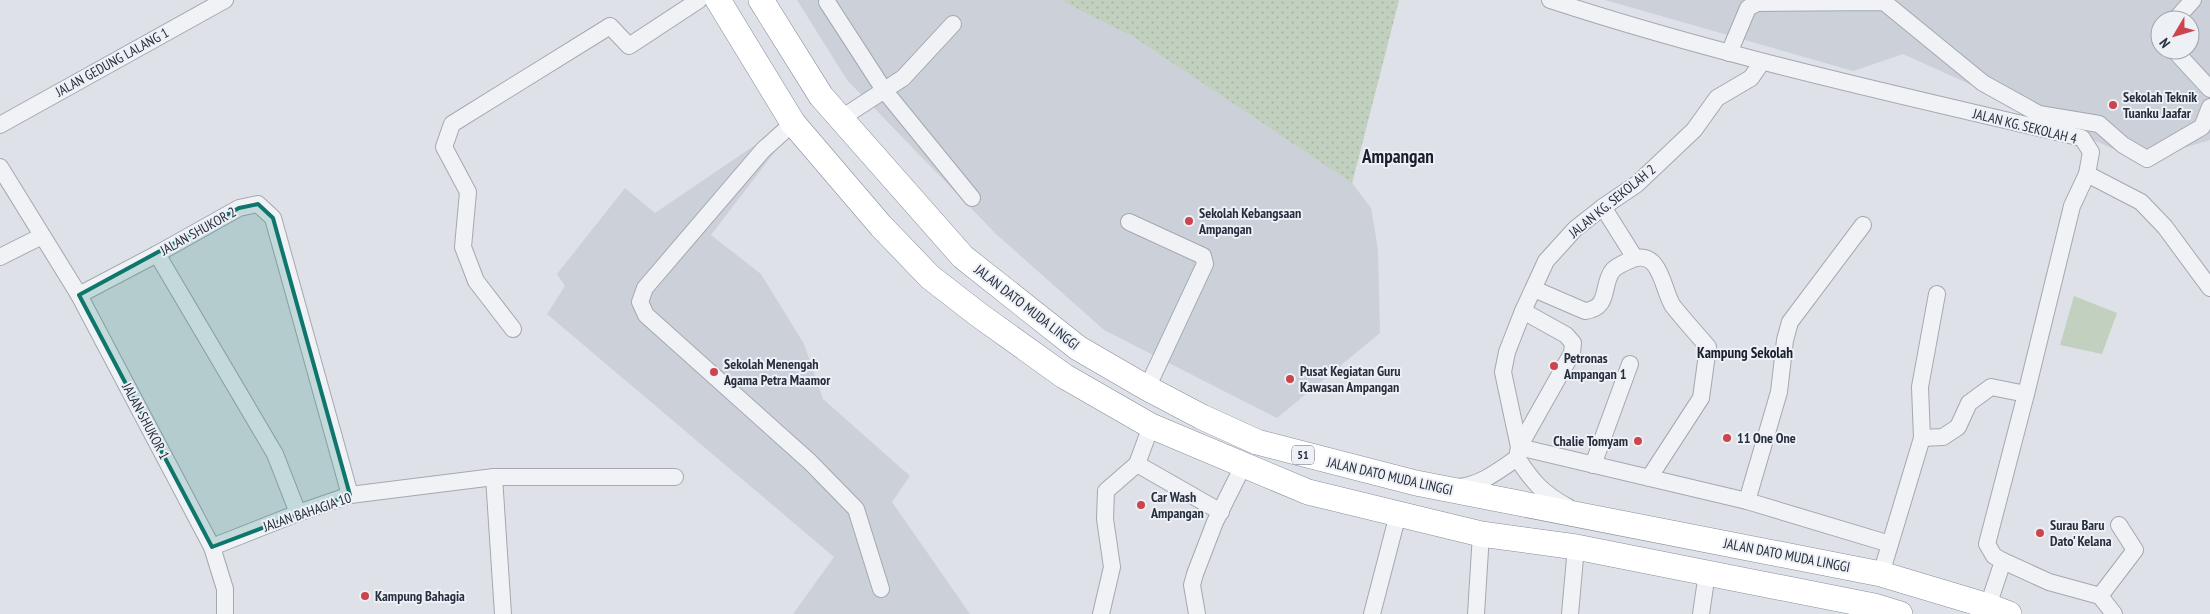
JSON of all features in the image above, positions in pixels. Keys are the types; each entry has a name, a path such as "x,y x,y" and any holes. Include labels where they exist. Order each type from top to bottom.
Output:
{"highway":[{"name":"51","path":"718,0 793,123 881,226 930,277 1064,376 1151,426 1308,492 1481,534 1576,547 1874,606 1900,614"},
{"name":"JALAN DATO MUDA LINGGI","path":"761,0 820,96 963,257 1078,348 1202,417 1257,442 1436,488 1582,514 1881,574 1999,610"}],"street":[{"name":"JALAN GEDUNG LALANG 1","path":"0,125 225,0"},
{"path":"514,329 476,281 463,247 468,192 444,147 452,124 610,26 629,46 700,0"},
{"name":"JALAN KG. SEKOLAH 4","path":"1550,0 1602,17 1762,62 2082,138 2091,152 2086,174 2072,206 1987,544 1994,556 2003,561"},
{"path":"2184,10 2193,0"},
{"path":"1729,52 1748,8 1757,3 1885,1 1983,83 2039,114 2100,124 2123,145 2148,159 2202,127 2210,107"},
{"path":"827,2 884,90 972,198"},
{"path":"840,119 903,78 953,24"},
{"path":"2183,60 2210,89"},
{"name":"JALAN KG. SEKOLAH 2","path":"1582,514 1548,496 1530,478 1518,453 1503,372 1507,352 1523,311 1546,261 1575,229 1637,184 1694,130 1717,98 1751,78 1762,62"},
{"path":"793,123 763,150 645,288 640,302 646,315 810,462 856,509 881,589"},
{"path":"0,168 79,295"},
{"path":"2086,174 2141,202 2165,227 2210,288"},
{"name":"JALAN SHUKOR 2","path":"79,295 239,208 258,204 273,218 350,495"},
{"path":"1603,207 1635,258"},
{"path":"1130,222 1203,256 1205,264 1147,388"},
{"path":"1747,501 1779,392 1785,340 1790,322 1863,225"},
{"path":"0,257 42,236"},
{"path":"157,254 275,454 298,513"},
{"path":"1534,289 1585,310 1593,310 1600,304 1613,270 1635,258 1650,260 1659,270 1672,304 1708,347 1701,398 1649,478"},
{"path":"1881,574 1922,438 1920,388 1937,294"},
{"name":"JALAN SHUKOR 1","path":"79,295 212,548 225,589 225,614"},
{"path":"1436,488 1469,486 1488,478 1518,453 1572,353 1573,344 1566,335 1523,311"},
{"path":"1593,465 1630,364"},
{"path":"1922,438 1942,436 1958,427 1968,403 1991,387 2026,394"},
{"path":"1101,614 1112,566 1105,519 1106,491 1137,464 1151,426"},
{"path":"1518,453 1593,465 1747,501 1890,544"},
{"path":"1137,464 1220,512"},
{"path":"1197,614 1192,585 1220,512 1243,466"},
{"path":"494,477 503,614"},
{"name":"JALAN BAHAGIA 10","path":"212,548 298,513 350,495 494,477 675,477"},
{"path":"1372,614 1398,514"},
{"path":"2100,596 2135,550 2119,524"},
{"path":"1476,614 1481,534"},
{"path":"1570,614 1576,547"},
{"path":"1999,610 2003,561 2049,582 2100,596 2114,614"},
{"path":"1701,614 1707,573"}],"highlighted area":[{"path":"258,204 273,218 350,495 212,547 79,295 239,208"}],"shaded area":[{"path":"797,0 1399,0 1352,183 1371,208 1378,249 1380,333 1277,418 1104,330 996,234 847,80"},
{"name":"Sekolah Teknik Tuanku Jaafar","path":"1605,0 2210,0 2210,140 2140,161 1903,54 1853,71"},
{"name":"Sekolah Menengah Agama Petra Maamor","path":"770,135 777,149 711,235 761,274 804,344 823,399 910,476 892,502 970,614 793,614 834,557 547,314 565,286 557,274 625,188 655,213"}],"green space":[{"path":"1065,0 1399,0 1352,183 1132,36 1064,2"},
{"path":"2074,296 2117,313 2102,354 2060,345"}],"place":[{"name":"Sekolah Teknik Tuanku Jaafar","path":"2113,105"},
{"name":"Sekolah Kebangsaan Ampangan","path":"1189,221"},
{"name":"Petronas Ampangan 1","path":"1554,366"},
{"name":"Sekolah Menengah Agama Petra Maamor","path":"714,372"},
{"name":"Pusat Kegiatan Guru Kawasan Ampangan","path":"1290,379"},
{"name":"11 One One","path":"1727,438"},
{"name":"Chalie Tomyam","path":"1638,441"},
{"name":"Car Wash Ampangan","path":"1141,505"},
{"name":"Surau Baru Dato' Kelana","path":"2040,533"},
{"name":"Kampung Bahagia","path":"365,596"}],"district":[{"name":"Ampangan","path":"1398,156"},
{"name":"Kampung Sekolah","path":"1745,353"}]}
